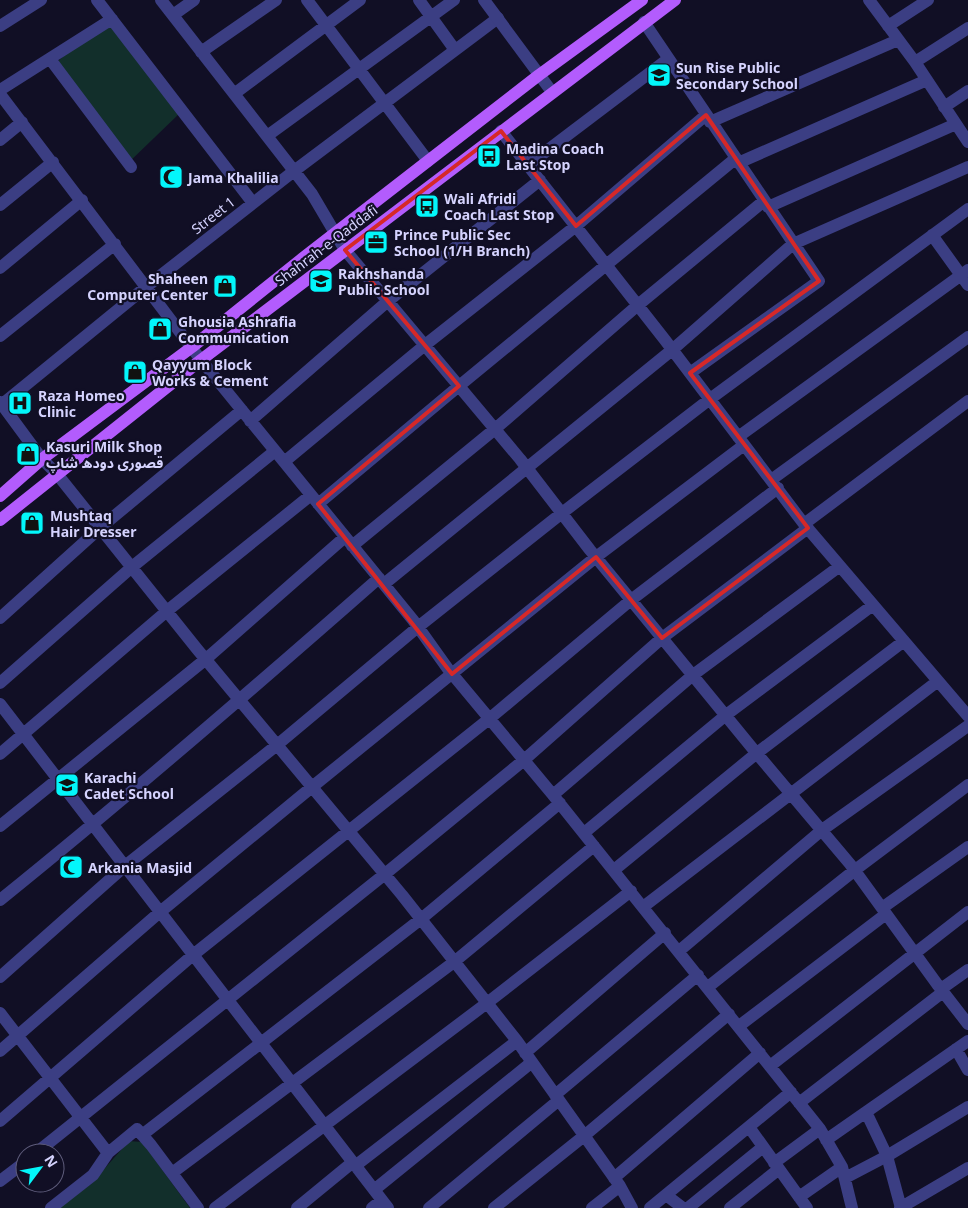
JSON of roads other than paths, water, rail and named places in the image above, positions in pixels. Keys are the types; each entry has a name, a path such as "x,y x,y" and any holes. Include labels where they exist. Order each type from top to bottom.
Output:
{"main road":[{"name":"Shahrah-e-Qaddafi","path":"0,496 42,459 192,347 335,233 539,75 642,0"},
{"name":"Shahrah-e-Qaddafi","path":"0,520 201,360 675,0"}],"street":[{"path":"0,26 41,0"},
{"path":"97,0 253,203"},
{"path":"161,0 312,194 345,250 527,467 596,557 757,754 855,870 968,1024"},
{"path":"173,15 194,0"},
{"path":"201,52 276,0"},
{"path":"307,0 428,161"},
{"path":"234,94 360,0"},
{"path":"419,0 455,50"},
{"path":"267,136 454,0"},
{"path":"484,0 552,92"},
{"path":"869,0 915,62 968,142"},
{"path":"888,26 928,0"},
{"name":"Street 1","path":"1,404 294,171 498,18"},
{"path":"0,90 112,19"},
{"path":"644,22 819,281 690,373"},
{"path":"915,62 968,28"},
{"path":"284,462 425,345 576,226 708,118 898,40"},
{"path":"50,59 131,167"},
{"path":"528,165 668,59"},
{"path":"0,754 167,611 315,499 459,386 606,265 737,161 927,80"},
{"path":"944,106 968,91"},
{"path":"0,94 82,200 201,360 418,627 452,674 665,933 823,1134 844,1172 852,1208"},
{"path":"0,140 22,122"},
{"path":"0,826 349,541 495,429 638,305 766,204 956,124"},
{"path":"501,131 638,305 806,526 967,717 822,830 679,951"},
{"path":"0,205 53,162"},
{"path":"0,900 93,825 381,581 672,350 793,244 968,167"},
{"path":"250,420 388,301 540,180"},
{"path":"0,268 82,200"},
{"path":"0,977 125,866 277,745 418,627 710,399 968,208"},
{"path":"0,1051 160,912 596,557 741,441 966,277 932,235"},
{"path":"0,336 115,244"},
{"path":"0,1121 193,955 489,719 774,484 968,337"},
{"path":"49,1143 385,874 524,760 662,638 968,401"},
{"path":"1,404 42,459 57,474 206,659 385,874 517,1041 617,1182 632,1208"},
{"path":"0,618 100,528 242,410"},
{"path":"0,683 132,567 275,451"},
{"path":"142,1135 421,919 693,675 840,566"},
{"path":"584,834 726,715 873,605"},
{"path":"614,870 757,754 904,641"},
{"path":"643,907 938,681"},
{"path":"0,704 354,1164 379,1202 528,1057 665,933"},
{"path":"708,987 855,870 968,785"},
{"path":"172,1173 454,962 594,846"},
{"path":"739,1026 968,847"},
{"path":"215,1208 487,1003 631,891"},
{"path":"770,1066 914,952 968,912"},
{"path":"650,1208 749,1127 795,1098 968,970"},
{"path":"429,1208 698,975"},
{"path":"0,1013 108,1154"},
{"path":"494,1208 584,1136 729,1014"},
{"path":"297,1208 517,1041"},
{"path":"730,1208 777,1166 823,1134 866,1112 968,1041"},
{"path":"956,1050 968,1070"},
{"path":"592,1208 617,1182 760,1053"},
{"path":"799,1197 844,1172 887,1156 968,1107"},
{"path":"866,1112 887,1156 900,1208 968,1168"},
{"path":"749,1127 807,1208"},
{"path":"51,1208 93,1175 108,1154 137,1129 198,1208"},
{"path":"688,1208 763,1147"},
{"path":"0,1182 15,1170"},
{"path":"666,1195 684,1208"}],"place":[{"name":"Sun Rise Public Secondary School","path":"659,75"},
{"name":"Madina Coach Last Stop","path":"489,156"},
{"name":"Jama Khalilia","path":"171,177"},
{"name":"Wali Afridi Coach Last Stop","path":"427,206"},
{"name":"Prince Public Sec School (1/H Branch)","path":"376,242"},
{"name":"Rakhshanda Public School","path":"321,281"},
{"name":"Shaheen Computer Center","path":"225,286"},
{"name":"Ghousia Ashrafia Communication","path":"160,329"},
{"name":"Qayyum Block Works & Cement","path":"135,372"},
{"name":"Raza Homeo Clinic","path":"20,403"},
{"name":"Kasuri Milk Shop قصوری دودھ شاپ","path":"28,454"},
{"name":"Mushtaq Hair Dresser","path":"32,523"},
{"name":"Karachi Cadet School","path":"67,785"},
{"name":"Arkania Masjid","path":"71,867"}]}
